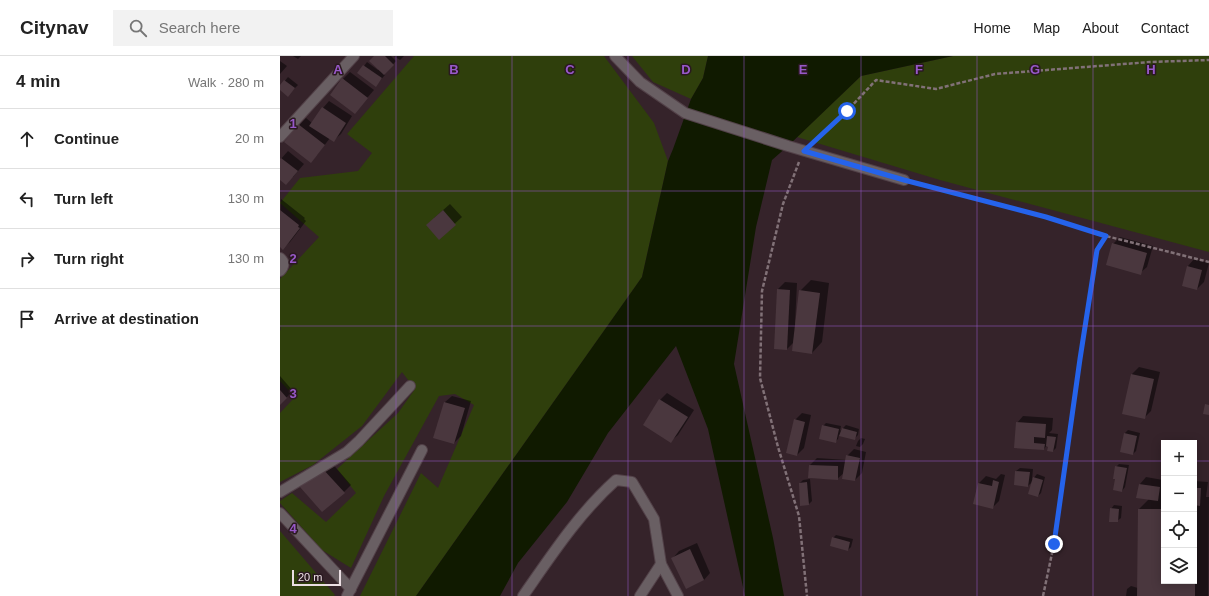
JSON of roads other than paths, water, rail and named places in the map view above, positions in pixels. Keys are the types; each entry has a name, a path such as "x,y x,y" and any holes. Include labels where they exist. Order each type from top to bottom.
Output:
{"street":[{"path":"280,136 354,56"},
{"path":"616,56 640,82 685,113 804,151 904,180"},
{"path":"280,258 284,264 280,271"},
{"path":"280,492 347,452 410,386"},
{"path":"280,513 349,592 422,450"},
{"path":"523,596 554,551 600,495 616,480 632,482 654,519 662,564 678,596"},
{"path":"640,596 662,564"}]}
